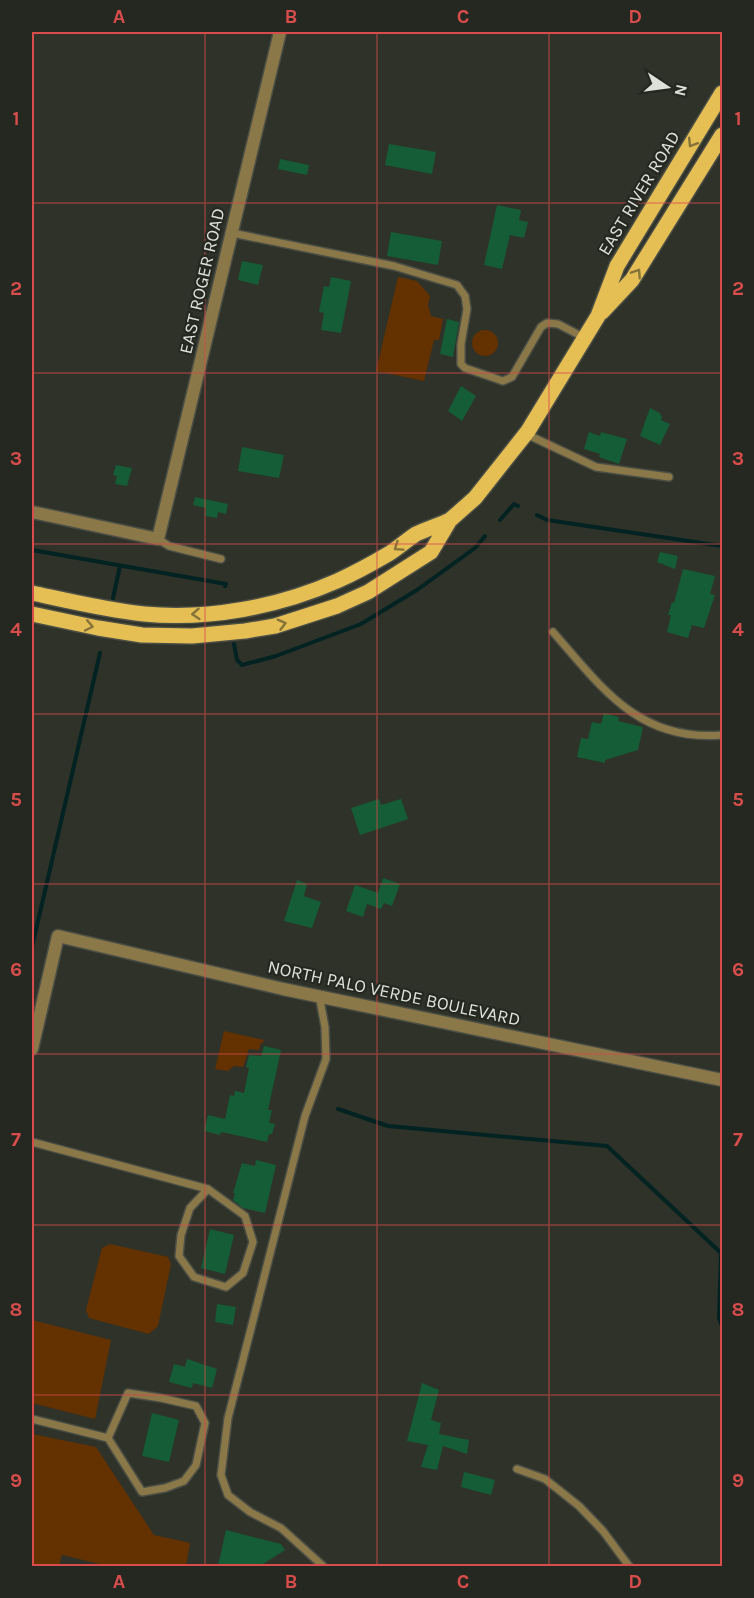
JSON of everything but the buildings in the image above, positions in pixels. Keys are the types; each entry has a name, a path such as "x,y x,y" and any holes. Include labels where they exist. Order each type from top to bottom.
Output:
{"main road":[{"name":"EAST RIVER ROAD","path":"32,614 98,628 162,636 218,635 275,626 336,606 368,592 431,552 450,520 475,498 526,434 598,316 617,266 723,93"},
{"name":"EAST RIVER ROAD","path":"598,316 632,280 723,135"},
{"name":"EAST RIVER ROAD","path":"32,593 108,609 146,614 218,613 255,607 295,597 339,580 391,552 416,534 450,520"}],"street":[{"name":"EAST ROGER ROAD","path":"158,540 280,32"},
{"path":"32,512 158,540"},
{"name":"NORTH PALO VERDE BOULEVARD","path":"32,1049 58,936 283,989 723,1080"}],"lane":[{"path":"232,233 394,266 457,285 465,296 467,309 461,344 461,364 495,379 503,381 512,376 541,327 547,322 558,324 585,338"},
{"path":"526,434 596,467 669,477"},
{"path":"158,540 169,546 221,558"},
{"path":"553,632 599,684 623,707 638,717 668,730 707,736 723,735"},
{"path":"319,995 325,1027 326,1059 305,1116 228,1418 221,1476 228,1494 250,1512 281,1528 323,1566"},
{"path":"32,1142 208,1190 245,1216 253,1242 243,1273 226,1287 194,1277 179,1256 181,1235 190,1208 208,1190"},
{"path":"32,1419 108,1438 142,1492 165,1488 184,1481 196,1466 205,1423 196,1406 128,1393 108,1438"},
{"path":"518,1469 545,1479 579,1506 603,1532 628,1566"}],"shaded area":[{"path":"398,277 417,281 430,296 428,305 431,316 443,319 439,340 434,340 424,381 376,371"},
{"path":"485,330 494,334 498,343 494,352 485,356 476,352 472,343 476,334"},
{"path":"224,1031 264,1040 259,1050 249,1049 243,1067 234,1066 228,1071 215,1069"},
{"path":"110,1244 168,1257 171,1264 158,1326 149,1334 89,1318 86,1310 102,1248"},
{"path":"32,1320 111,1340 95,1419 32,1403"},
{"path":"32,1434 96,1447 154,1535 190,1543 186,1566 108,1566 62,1555 59,1566 32,1566"}],"waterway":[{"path":"500,520 514,504 518,506"},
{"path":"537,515 547,520 722,546"},
{"path":"234,644 237,660 242,665 276,656 361,624 417,590 475,548 485,536"},
{"path":"32,550 226,584 225,586"},
{"path":"113,598 120,566"},
{"path":"32,947 100,653"},
{"path":"338,1109 388,1126 607,1146 721,1253 719,1318 722,1326"}]}
